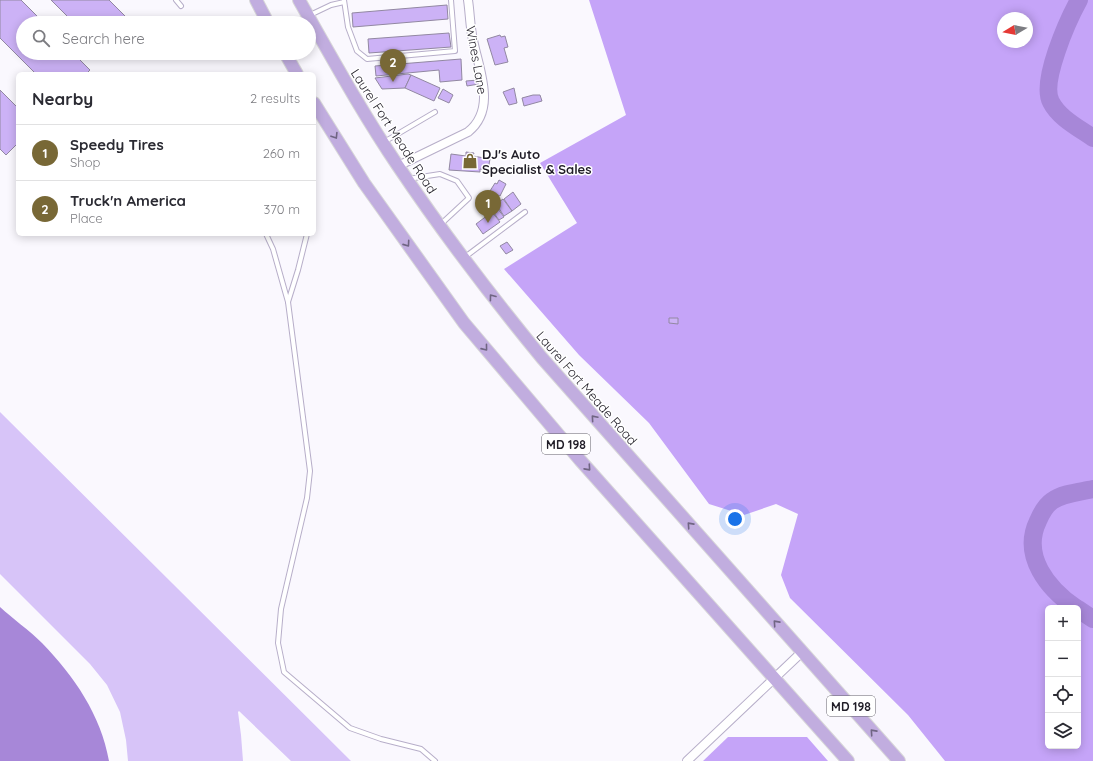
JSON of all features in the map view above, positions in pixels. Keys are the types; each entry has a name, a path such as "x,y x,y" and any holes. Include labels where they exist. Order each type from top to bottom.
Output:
{"main road":[{"path":"256,0 264,16"},
{"name":"Laurel Fort Meade Road","path":"299,0 308,16"},
{"name":"Laurel Fort Meade Road","path":"316,30 341,74 398,166 463,258 542,358 899,761"},
{"path":"289,60 296,72"},
{"name":"MD 198","path":"316,106 364,183 464,323 576,455 848,761"}],"street":[{"name":"Wines Lane","path":"398,166 468,132 476,126 480,117 484,101 483,83 470,26 468,0"},
{"path":"687,761 802,652"}],"lane":[{"path":"176,0 181,6"},
{"path":"308,16 331,4 344,1 348,27 357,51 368,59 455,51 451,0"},
{"path":"384,142 435,112"},
{"path":"407,179 440,174 457,181 469,198 439,225"},
{"path":"463,258 525,212"},
{"path":"267,236 273,249 288,302 310,471 307,498 281,609 278,643 284,672 350,728 381,739 421,749 435,761"},
{"path":"288,302 306,236"}],"shaded area":[{"path":"589,0 1093,0 1093,761 945,761 908,715 790,598 781,575 798,514 776,504 744,515 709,504 649,423 579,355 504,269 577,223 540,163 626,115"},
{"path":"0,412 351,761 291,761 239,711 243,761 128,761 126,740 120,712 107,685 90,664 0,574"},
{"path":"0,607 42,643 75,683 93,712 100,728 109,761 0,761"},
{"path":"728,737 807,737 828,761 703,761"}],"building":[{"path":"0,0 21,0 37,16 16,16 16,54 0,38"},
{"path":"51,0 109,0 125,16 67,16"},
{"path":"447,5 448,19 353,27 352,13"},
{"path":"449,33 451,47 369,53 368,39"},
{"path":"500,35 501,37 505,36 508,47 504,48 508,62 495,65 487,39"},
{"path":"461,59 462,80 440,82 439,70 376,76 375,66"},
{"path":"22,60 80,60 90,70 88,72 34,72"},
{"path":"408,74 411,75 405,88 382,89 375,78"},
{"path":"411,75 440,88 434,101 405,88"},
{"path":"478,80 479,84 467,86 466,81"},
{"path":"514,88 517,103 509,105 503,92"},
{"path":"443,89 453,95 449,103 438,98"},
{"path":"0,90 16,106 16,145 6,155 0,149"},
{"path":"540,95 542,101 524,106 522,98"},
{"name":"DJ's Auto Specialist & Sales","path":"466,152 474,153 473,156 490,159 488,170 480,169 480,172 449,170 451,154 466,156"},
{"path":"499,180 506,184 500,196 490,191"},
{"path":"513,192 521,204 512,211 504,199"},
{"path":"503,199 512,211 504,216 496,204"},
{"path":"495,205 504,217 499,220 491,209"},
{"path":"492,212 500,222 483,234 476,224"},
{"path":"507,242 513,250 506,254 500,246"},
{"path":"669,318 678,318 678,324 669,323"}],"waterway":[{"path":"1079,0 1062,36 1052,66 1049,80 1049,93 1051,102 1059,113 1093,138"},
{"path":"1072,605 1056,591 1040,570 1035,559 1033,547 1034,534 1042,513 1052,501 1066,494 1093,489"},
{"path":"1081,611 1093,619"}],"place":[{"name":"Truck'n America","path":"393,82"},
{"name":"DJ's Auto Specialist & Sales","path":"470,161"},
{"name":"Speedy Tires","path":"488,223"}]}
